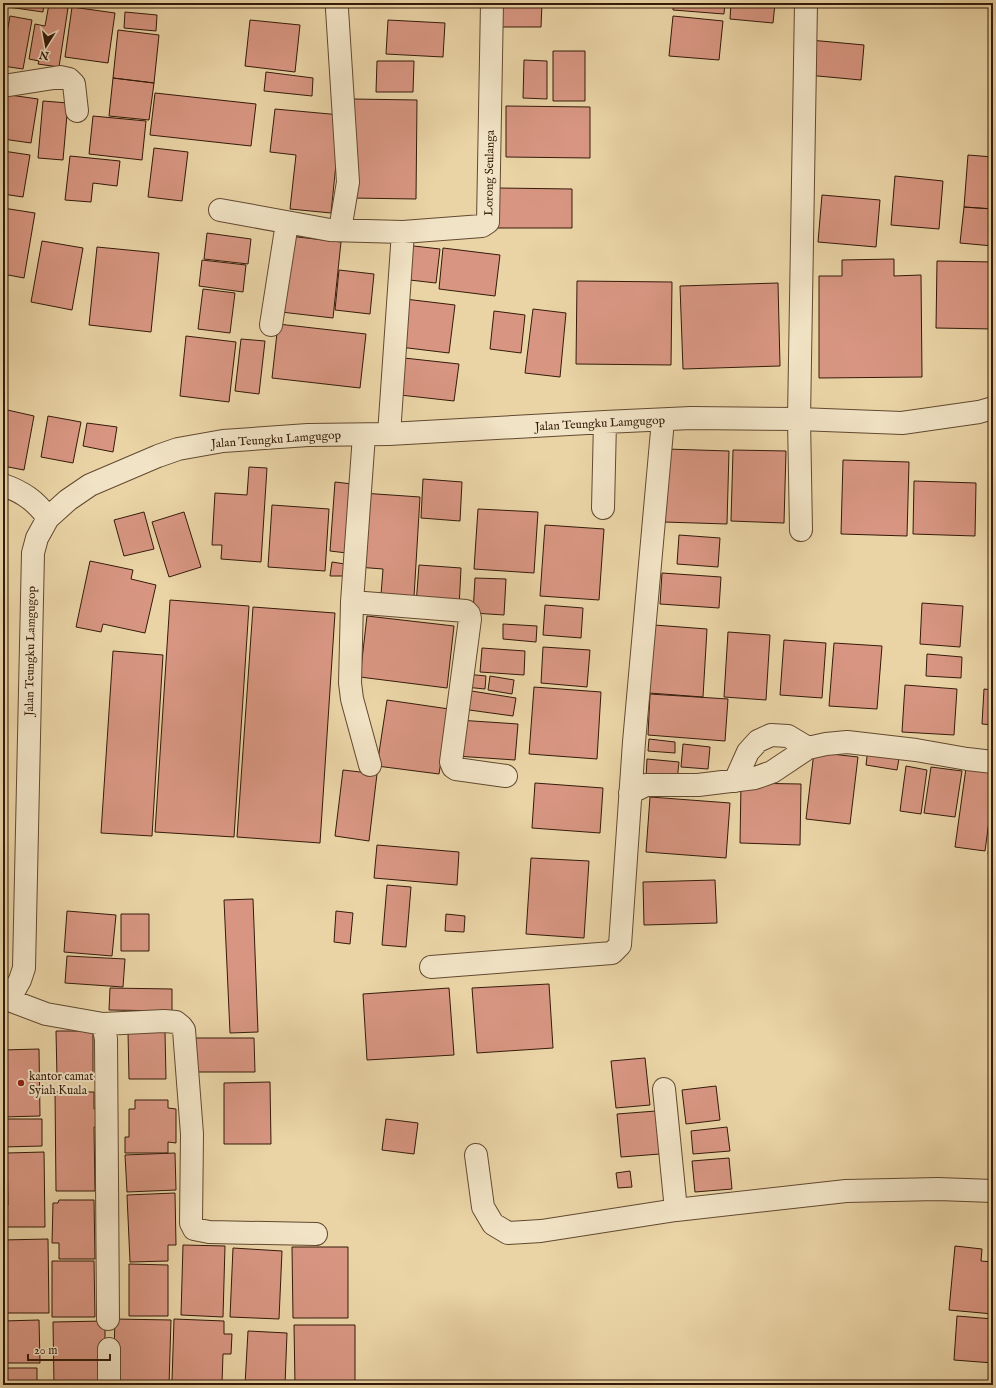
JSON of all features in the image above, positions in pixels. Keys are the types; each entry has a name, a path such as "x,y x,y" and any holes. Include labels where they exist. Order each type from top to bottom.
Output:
{"street":[{"name":"Lorong Seulanga","path":"403,232 482,226 488,222 492,3"},
{"path":"800,530 799,419 806,3"},
{"path":"337,9 348,182 340,230"},
{"path":"3,86 60,77 68,79 74,84 78,111"},
{"path":"220,210 287,223 340,230 403,232 389,434"},
{"path":"271,325 287,223"},
{"name":"Jalan Teungku Lamgugop","path":"6,1000 20,980 24,968 32,552 37,538 48,518 68,500 90,485 178,449 223,441 308,435 389,434 691,418 799,419 902,423 979,412 993,408"},
{"path":"431,967 612,953 620,946 634,742 663,420"},
{"path":"603,508 605,422"},
{"path":"364,435 352,602 350,688 370,765"},
{"path":"3,485 26,495 40,507 48,518"},
{"path":"352,602 466,611 469,614 470,619 451,762 456,768 506,776"},
{"path":"735,781 748,752 758,741 771,736 788,736 808,748"},
{"path":"630,793 646,785 698,785 755,778 772,772 808,748 826,744 847,742 916,750 993,762"},
{"path":"6,1000 46,1014 103,1024 164,1021 176,1022 184,1030 192,1134 191,1223 194,1229 209,1232 316,1234"},
{"path":"103,1024 106,1039 108,1319"},
{"path":"664,1089 676,1210"},
{"path":"476,1155 484,1206 493,1224 508,1233 541,1231 676,1210 846,1191 938,1189 993,1191"},
{"path":"108,1385 109,1349"}],"building":[{"path":"9,3 44,3 43,12 8,7"},
{"path":"358,3 395,3 394,7 358,7"},
{"path":"500,3 542,3 541,27 500,27"},
{"path":"673,3 725,3 724,14 673,10"},
{"path":"731,3 775,3 773,23 730,19"},
{"path":"851,3 890,3 889,7"},
{"path":"49,4 68,8 59,67 38,64 39,61 29,59 35,24 45,26"},
{"path":"72,7 115,13 108,63 65,57"},
{"path":"125,12 157,15 156,31 124,28"},
{"path":"10,16 32,20 23,69 3,66 3,55"},
{"path":"673,16 723,21 719,60 669,56"},
{"path":"250,20 300,25 295,72 245,66"},
{"path":"388,20 445,23 443,57 386,54"},
{"path":"118,30 159,35 154,83 113,78"},
{"path":"810,40 864,45 861,80 807,75"},
{"path":"553,51 585,51 585,101 553,101"},
{"path":"524,60 547,61 547,99 523,98"},
{"path":"377,61 414,61 413,92 376,92"},
{"path":"266,72 313,78 312,96 264,91"},
{"path":"113,78 154,83 149,120 109,116"},
{"path":"155,93 256,104 251,146 150,135"},
{"path":"3,94 38,99 31,143 3,139"},
{"path":"352,99 417,100 416,199 351,198"},
{"path":"43,101 68,103 63,160 38,158"},
{"path":"506,106 590,107 590,158 506,157"},
{"path":"275,109 341,115 331,213 290,209 296,155 270,152"},
{"path":"93,116 146,121 142,160 89,154"},
{"path":"154,148 188,152 182,201 148,197"},
{"path":"3,151 30,155 23,197 3,194"},
{"path":"968,155 993,157 993,209 964,207"},
{"path":"70,156 120,161 117,186 93,183 91,202 65,200"},
{"path":"895,176 943,181 939,229 891,225"},
{"path":"498,188 572,189 572,228 497,228"},
{"path":"822,195 880,200 876,247 818,242"},
{"path":"964,207 993,209 993,246 960,243"},
{"path":"3,208 35,213 24,278 3,274"},
{"path":"207,233 251,239 248,264 204,259"},
{"path":"289,236 341,242 333,318 281,312"},
{"path":"42,241 83,248 72,310 31,302"},
{"path":"405,245 440,249 436,283 401,279"},
{"path":"97,247 159,253 151,332 89,325"},
{"path":"443,248 500,255 495,296 439,289"},
{"path":"894,259 894,276 921,275 922,377 819,378 819,276 842,276 842,260"},
{"path":"202,260 246,265 243,292 199,286"},
{"path":"937,261 993,262 993,329 936,328"},
{"path":"339,270 374,274 370,314 335,310"},
{"path":"577,281 672,282 671,365 576,364"},
{"path":"778,283 780,366 683,369 680,286"},
{"path":"203,289 235,293 230,333 198,329"},
{"path":"405,299 455,305 449,353 400,347"},
{"path":"533,309 566,313 560,377 525,373"},
{"path":"494,311 525,315 521,353 490,349"},
{"path":"278,324 366,334 360,388 272,378"},
{"path":"186,336 236,342 229,402 180,396"},
{"path":"241,339 265,341 259,394 235,391"},
{"path":"404,358 459,364 454,401 400,395"},
{"path":"3,409 34,416 24,470 3,466"},
{"path":"48,416 81,422 73,463 41,457"},
{"path":"87,423 117,427 113,452 83,446"},
{"path":"666,449 729,451 727,524 664,522"},
{"path":"733,450 786,451 784,523 731,521"},
{"path":"843,460 909,462 907,536 841,534"},
{"path":"249,467 267,468 261,562 221,559 222,545 212,545 215,493 247,495"},
{"path":"423,479 462,482 460,521 421,518"},
{"path":"914,481 976,483 975,536 913,534"},
{"path":"335,482 352,484 347,553 330,551"},
{"path":"362,493 420,497 414,597 381,595 383,569 357,567"},
{"path":"272,505 329,509 325,571 268,567"},
{"path":"478,509 538,512 534,573 474,569"},
{"path":"144,512 154,549 124,556 114,520"},
{"path":"184,512 201,567 169,577 152,522"},
{"path":"545,525 604,529 599,600 540,596"},
{"path":"679,535 720,538 718,567 677,564"},
{"path":"90,561 133,570 131,579 156,585 145,633 103,624 101,632 76,627"},
{"path":"332,562 345,564 344,576 330,576"},
{"path":"419,565 461,568 459,608 416,605"},
{"path":"662,573 721,577 719,608 660,604"},
{"path":"475,578 506,579 504,615 473,613"},
{"path":"993,597 993,651 989,651"},
{"path":"170,600 249,606 234,837 155,832"},
{"path":"922,603 963,606 960,647 920,644"},
{"path":"545,605 583,608 581,638 543,635"},
{"path":"253,607 335,613 320,843 237,837"},
{"path":"367,616 454,626 447,688 360,677"},
{"path":"503,624 537,626 536,642 503,639"},
{"path":"654,625 707,629 703,697 649,693"},
{"path":"728,632 770,635 766,700 724,697"},
{"path":"784,640 826,643 822,698 780,695"},
{"path":"834,643 882,646 877,709 829,706"},
{"path":"543,647 590,650 587,687 541,683"},
{"path":"482,648 525,651 524,675 480,672"},
{"path":"113,651 163,655 152,836 101,833"},
{"path":"927,654 962,657 961,678 926,676"},
{"path":"466,674 486,676 485,689 465,687"},
{"path":"490,676 514,680 512,694 488,690"},
{"path":"905,685 957,689 954,735 902,732"},
{"path":"534,687 601,692 597,759 529,754"},
{"path":"984,689 993,690 993,725 982,724"},
{"path":"465,690 516,698 513,716 462,709"},
{"path":"650,694 728,699 725,741 648,735"},
{"path":"387,700 449,709 439,774 377,766"},
{"path":"458,720 518,724 515,760 456,756"},
{"path":"649,739 675,742 675,753 648,751"},
{"path":"683,744 710,747 708,769 681,767"},
{"path":"868,748 900,753 897,770 866,765"},
{"path":"814,752 858,757 850,824 806,819"},
{"path":"647,759 679,762 677,781 646,778"},
{"path":"906,766 927,770 921,814 900,811"},
{"path":"931,767 962,771 955,817 924,813"},
{"path":"966,768 993,772 993,791 985,851 955,847"},
{"path":"343,770 377,774 369,841 335,836"},
{"path":"535,783 603,788 600,833 532,828"},
{"path":"741,783 801,784 800,845 740,843"},
{"path":"650,797 730,803 726,858 646,852"},
{"path":"993,815 993,855 988,854"},
{"path":"377,845 459,852 457,885 374,878"},
{"path":"531,858 589,861 584,938 526,934"},
{"path":"715,880 717,923 644,925 643,882"},
{"path":"387,885 411,887 406,947 382,945"},
{"path":"253,899 258,1032 230,1033 224,900"},
{"path":"67,911 116,915 112,956 64,952"},
{"path":"336,911 353,913 350,944 334,942"},
{"path":"121,914 149,914 149,951 121,951"},
{"path":"446,914 465,916 464,932 445,931"},
{"path":"67,956 125,959 123,987 65,983"},
{"path":"549,984 553,1048 477,1053 472,988"},
{"path":"110,988 172,989 172,1011 109,1010"},
{"path":"449,988 454,1055 367,1060 363,994"},
{"path":"56,1031 93,1031 93,1077 57,1078"},
{"path":"128,1032 165,1032 166,1079 129,1079"},
{"path":"188,1038 254,1038 255,1072 188,1072"},
{"name":"kantor camat Syiah Kuala","path":"39,1049 40,1116 3,1117 3,1050"},
{"path":"645,1058 650,1105 616,1108 611,1061"},
{"path":"270,1082 271,1144 224,1144 224,1083"},
{"path":"716,1086 720,1120 686,1124 682,1090"},
{"path":"55,1092 94,1092 94,1109 103,1109 103,1127 94,1127 95,1191 56,1191"},
{"path":"135,1100 168,1100 168,1108 176,1109 176,1143 168,1142 168,1153 125,1153 125,1137 129,1137 129,1109 135,1109"},
{"path":"656,1111 660,1154 621,1157 617,1114"},
{"path":"3,1119 42,1119 42,1146 3,1147"},
{"path":"386,1119 418,1123 414,1154 382,1150"},
{"path":"727,1127 730,1151 693,1154 691,1131"},
{"path":"44,1152 45,1227 3,1227 3,1205 8,1205 7,1153"},
{"path":"175,1153 176,1190 127,1192 125,1155"},
{"path":"729,1158 732,1189 695,1192 692,1161"},
{"path":"630,1171 632,1187 618,1188 616,1173"},
{"path":"175,1193 176,1245 168,1245 168,1261 130,1262 127,1195"},
{"path":"59,1200 94,1200 95,1259 59,1259 59,1243 52,1243 53,1203 58,1203"},
{"path":"48,1239 49,1313 3,1313 3,1240"},
{"path":"183,1245 225,1246 223,1317 181,1315"},
{"path":"955,1246 982,1249 981,1261 993,1262 993,1314 949,1310"},
{"path":"292,1247 348,1247 348,1318 293,1318"},
{"path":"233,1248 282,1251 279,1319 230,1317"},
{"path":"52,1261 94,1261 95,1317 52,1317"},
{"path":"129,1264 168,1265 168,1316 129,1316"},
{"path":"957,1316 993,1319 993,1363 954,1360"},
{"path":"115,1319 171,1320 169,1385 113,1385"},
{"path":"174,1319 224,1321 224,1334 232,1334 231,1354 223,1354 222,1383 208,1382 208,1385 187,1385 187,1381 172,1381"},
{"path":"39,1320 40,1363 3,1363 3,1321"},
{"path":"105,1321 105,1385 54,1385 53,1322"},
{"path":"294,1325 355,1325 355,1385 295,1385"},
{"path":"248,1331 287,1333 285,1385 245,1385"},
{"path":"3,1368 37,1368 37,1385 3,1385"}],"place":[{"name":"kantor camat Syiah Kuala","path":"21,1083"}]}
